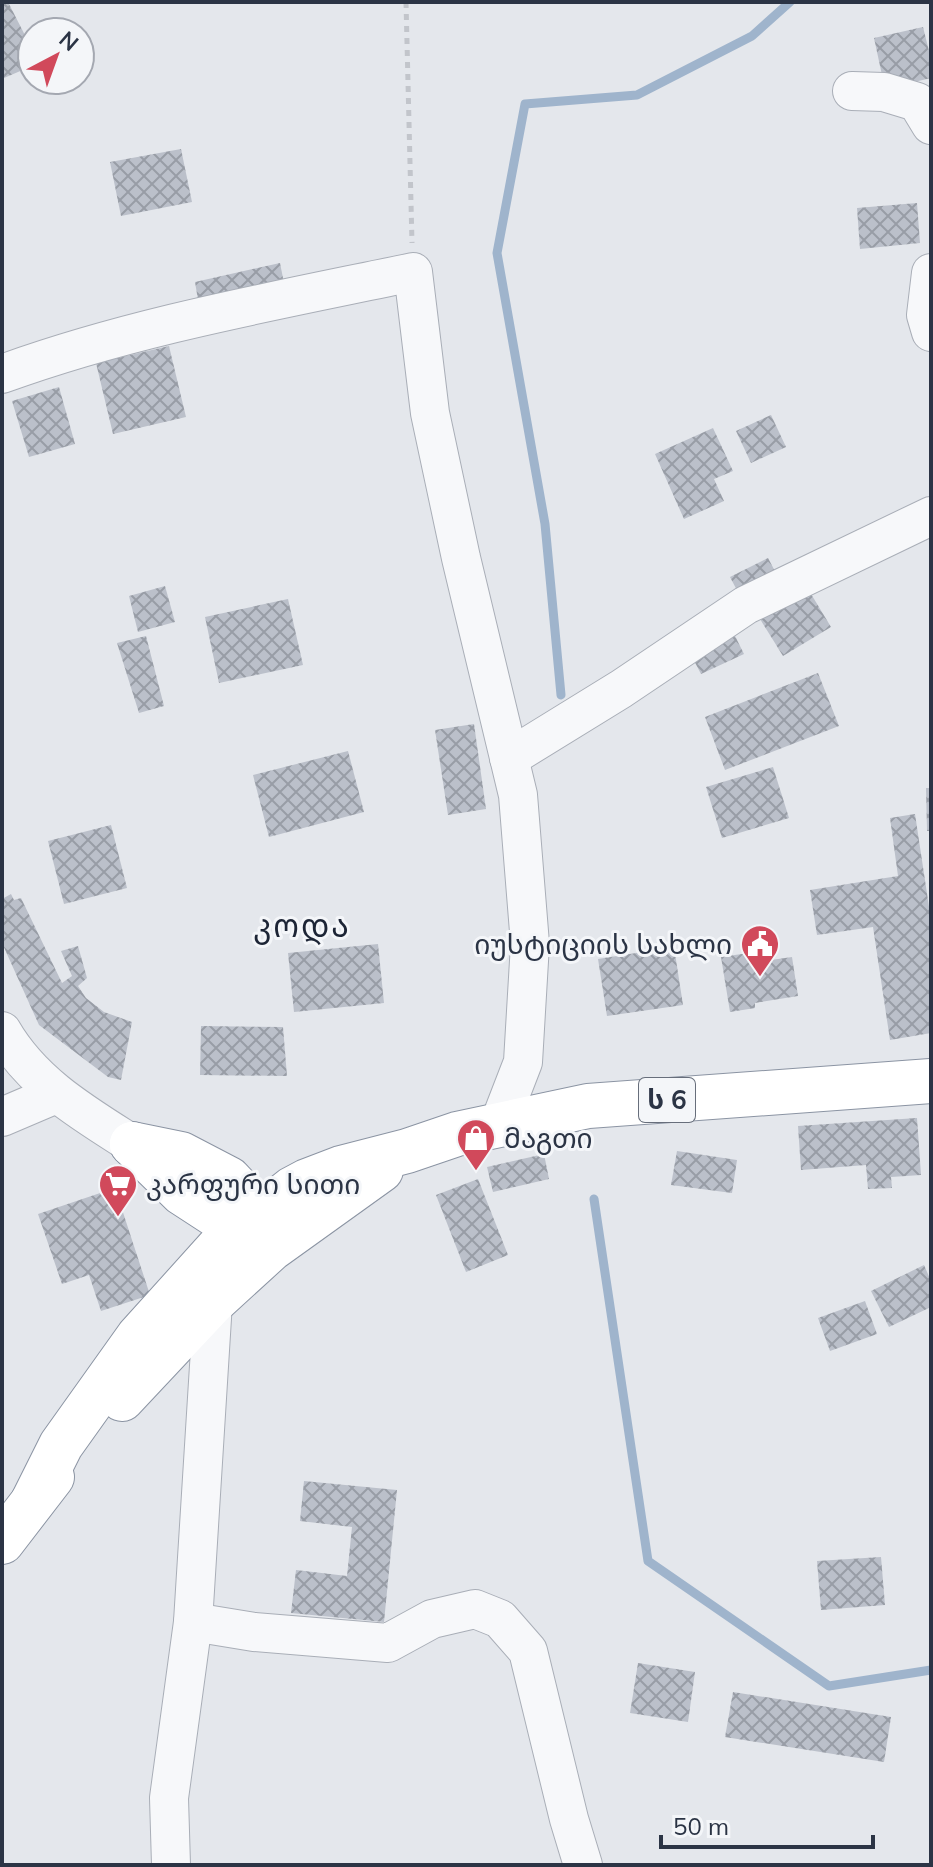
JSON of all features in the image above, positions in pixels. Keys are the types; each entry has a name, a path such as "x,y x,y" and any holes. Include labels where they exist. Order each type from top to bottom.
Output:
{"highway":[{"name":"ს 6","path":"2,1542 70,1454 213,1302 256,1232 292,1189 307,1181 341,1168 499,1124 588,1106 931,1081"},
{"path":"132,1144 181,1154 229,1179 272,1183 307,1181"},
{"path":"132,1144 182,1193 225,1221 256,1232"},
{"name":"ს 6","path":"33,1501 61,1445 138,1337 220,1246 256,1232 407,1151"},
{"path":"229,1179 256,1232"}],"street":[{"path":"852,91 884,92 917,102 931,125"},
{"path":"2,374 48,357 148,331 413,272 430,413 518,795 530,944 523,1062 499,1124"},
{"path":"931,273 926,315 931,332"},
{"path":"509,758 621,689 746,605 931,516"},
{"path":"2,1031 56,1094 132,1144"},
{"path":"2,1117 56,1094"},
{"path":"171,1865 169,1798 193,1622 213,1302"},
{"path":"193,1622 254,1632 388,1643 432,1619 475,1609 500,1619 528,1651 583,1865"}],"path":[{"path":"406,2 413,272"}],"building":[{"path":"8,2 16,18 16,73 4,78 2,73 2,5"},
{"path":"923,27 931,59 931,78 885,89 874,38"},
{"path":"181,149 192,202 121,216 110,162"},
{"path":"917,203 920,243 860,249 857,208"},
{"path":"280,263 286,293 200,312 195,282"},
{"path":"169,346 186,417 113,434 96,363"},
{"path":"59,387 75,444 29,457 12,401"},
{"path":"771,415 786,447 751,463 736,431"},
{"path":"713,428 733,471 714,479 724,501 684,519 655,454"},
{"path":"768,558 778,577 740,596 730,577"},
{"path":"165,586 175,622 138,632 129,596"},
{"path":"808,589 831,627 783,656 760,619"},
{"path":"288,599 303,665 219,683 205,617"},
{"path":"733,632 744,654 701,674 690,653"},
{"path":"146,636 164,706 139,713 117,643"},
{"path":"818,673 839,726 725,770 705,717"},
{"path":"474,724 486,809 448,815 435,730"},
{"path":"348,751 364,812 269,837 253,775"},
{"path":"773,767 789,818 722,838 706,787"},
{"path":"926,788 931,788 931,831 927,831"},
{"path":"915,814 931,920 931,1033 890,1040 873,927 817,935 810,890 898,876 890,818"},
{"path":"111,825 127,888 64,904 48,841"},
{"path":"11,894 14,900 21,898 62,983 72,976 61,951 78,946 87,978 78,986 86,998 104,1012 132,1022 121,1080 108,1077 39,1025 2,943 2,899"},
{"path":"378,944 384,1003 294,1012 288,953"},
{"path":"674,947 683,1005 607,1016 598,959"},
{"name":"იუსტიციის სახლი","path":"769,950 771,960 792,957 798,996 755,1003 755,1008 730,1012 721,957"},
{"path":"201,1026 283,1027 287,1076 200,1075"},
{"path":"917,1118 921,1175 891,1177 892,1188 868,1189 866,1165 801,1170 798,1126"},
{"path":"677,1151 737,1160 732,1193 671,1185"},
{"path":"544,1154 549,1179 493,1192 487,1167"},
{"path":"478,1179 508,1255 466,1272 436,1195"},
{"path":"115,1188 150,1295 101,1311 89,1275 62,1284 38,1214"},
{"path":"924,1265 931,1281 931,1307 889,1327 871,1291"},
{"path":"865,1301 877,1334 830,1351 818,1318"},
{"path":"304,1481 397,1490 384,1622 291,1613 296,1570 347,1576 352,1527 300,1521"},
{"path":"881,1557 885,1605 821,1610 817,1561"},
{"path":"638,1663 695,1672 688,1722 630,1713"},
{"path":"733,1692 891,1717 884,1762 725,1737"}],"waterway":[{"path":"561,695 545,524 497,253 525,104 637,95 752,36 790,2"},
{"path":"594,1199 648,1561 829,1686 931,1670"}],"place":[{"name":"იუსტიციის სახლი","path":"760,978"},
{"name":"მაგთი","path":"476,1172"},
{"name":"კარფური სითი","path":"118,1218"}],"district":[{"name":"კოდა","path":"302,926"}]}
